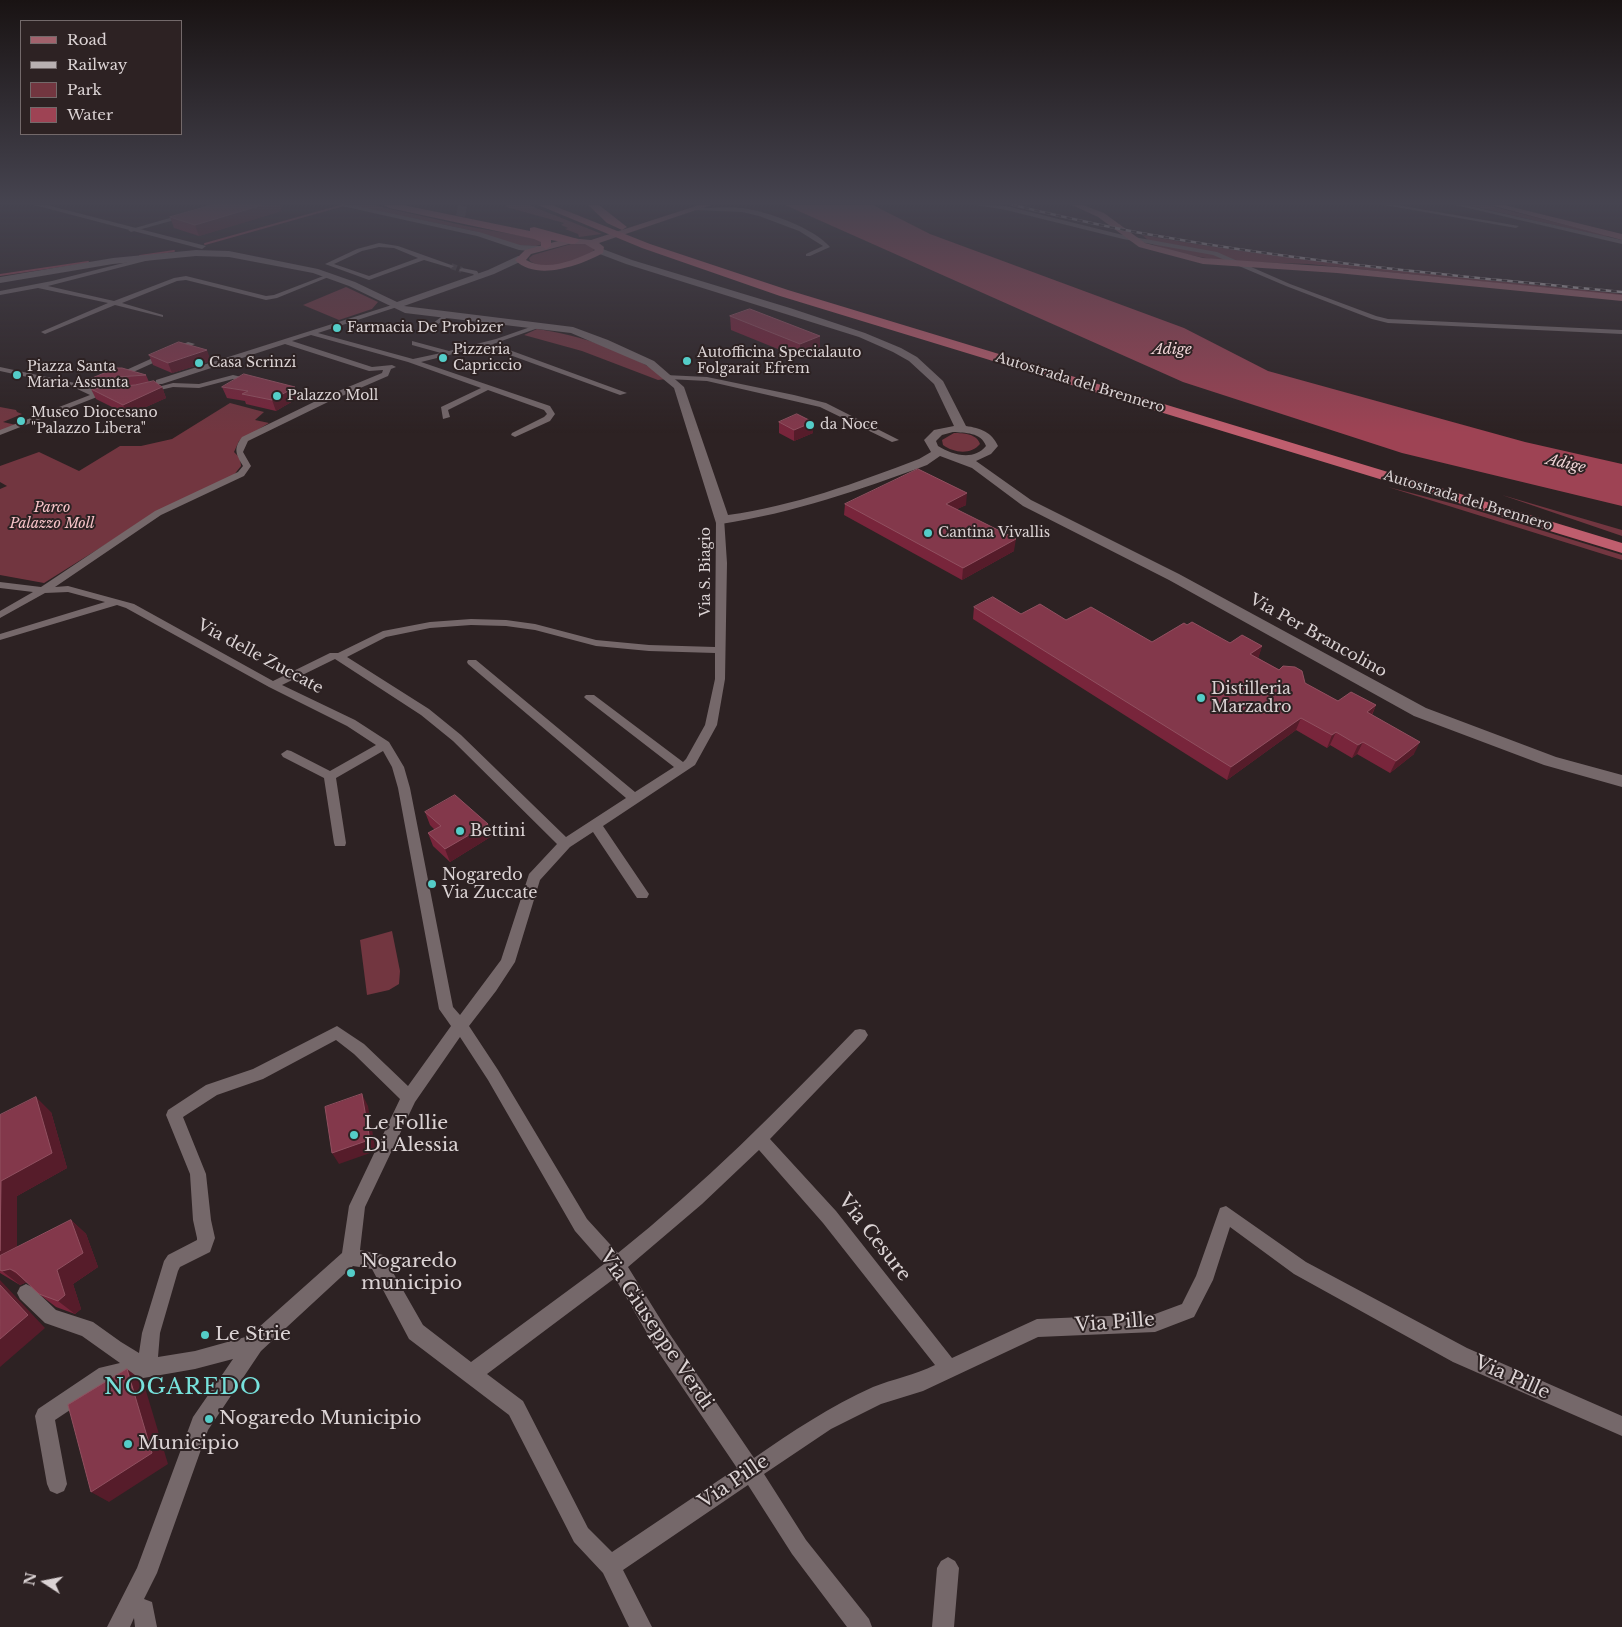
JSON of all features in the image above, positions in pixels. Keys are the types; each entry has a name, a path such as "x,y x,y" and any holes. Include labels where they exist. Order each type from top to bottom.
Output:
{"highway":[{"name":"Autostrada del Brennero","path":"752,281 784,293 1622,548"},
{"name":"Autostrada del Brennero","path":"763,281 1622,541"}],"main road":[{"name":"Via S. Biagio","path":"343,281 405,310 447,318 573,330 650,363 679,387 722,516 721,520"},
{"path":"395,306 456,284 459,281"},
{"path":"692,281 778,307 880,343 912,359 928,371 939,383 962,429"},
{"path":"1448,281 1622,298"},
{"path":"946,430 949,406"},
{"path":"959,458 977,456 990,450 992,446 991,441 980,433 962,429 946,430 933,436 930,440 933,448 938,452 976,465 1011,491"},
{"path":"721,520 742,518 813,502 922,462 938,452"},
{"path":"977,456 979,461 1011,491"},
{"name":"Via Per Brancolino","path":"1011,491 1026,503 1174,576 1420,712 1550,761 1622,781"}],"street":[{"path":"0,293 60,281"},
{"path":"45,332 171,281"},
{"path":"197,281 266,298 275,297 316,281"},
{"path":"1279,281 1374,318 1622,332"},
{"path":"40,286 115,303 161,316"},
{"path":"325,400 233,377 199,386 173,385 140,390 174,376 395,306"},
{"path":"430,328 447,318"},
{"path":"284,341 372,369 388,368 485,344 539,326"},
{"path":"310,332 411,362 548,408 551,414 547,419 515,435"},
{"path":"308,349 337,339"},
{"path":"415,343 449,353"},
{"path":"485,344 623,393"},
{"path":"105,382 190,346"},
{"path":"212,354 229,358"},
{"path":"0,615 43,590 158,513 241,474 247,466 239,452 240,446 255,433 275,426 325,400 385,374 388,368"},
{"path":"0,369 59,382 87,390 96,395"},
{"path":"668,377 707,379 823,405 895,440"},
{"path":"87,390 96,386"},
{"path":"446,417 444,409 486,388"},
{"path":"0,432 96,395 121,394"},
{"name":"Via S. Biagio","path":"350,1257 357,1206 409,1097 448,1041 492,987 508,962 534,878 565,844 691,762 711,725 720,679 721,520"},
{"name":"Via delle Zuccate","path":"0,585 43,590 68,589 130,606 273,685 351,722 384,745 398,767 404,788 446,1009 461,1027"},
{"path":"0,638 108,604 119,603"},
{"path":"339,657 383,634 430,625 471,622 506,623 535,627 596,643 649,648 721,650"},
{"path":"273,685 334,655 339,657 425,712 457,738 565,844"},
{"path":"472,662 635,799"},
{"path":"590,697 682,768"},
{"path":"330,776 384,745"},
{"path":"287,754 330,776"},
{"path":"330,776 340,843"},
{"path":"595,824 642,894"},
{"name":"Via Giuseppe Verdi","path":"461,1027 493,1075 581,1225 616,1264 662,1340 751,1471 799,1547 861,1627"},
{"path":"146,1368 151,1333 170,1267 174,1261 204,1246 206,1238 202,1220 198,1174 174,1115 212,1090 258,1074 337,1032 359,1048 409,1097"},
{"path":"471,1374 544,1322 647,1241 759,1139 860,1035"},
{"name":"Via Cesure","path":"759,1139 790,1169 817,1200 949,1369"},
{"name":"Via Pille","path":"610,1566 824,1422 878,1395 916,1384 1037,1328 1155,1323 1188,1311 1204,1280 1226,1214 1300,1268 1452,1350 1622,1426"},
{"path":"118,1627 146,1573 200,1424 254,1344 350,1257 377,1261 416,1332 516,1408 581,1535 610,1566 641,1627"},
{"path":"26,1293 51,1317 87,1328 114,1349 146,1368"},
{"path":"57,1484 45,1416 106,1375 195,1360 254,1344"},
{"path":"943,1627 948,1568"}],"green space":[{"path":"1475,281 1498,281 1622,294 1622,296"},
{"path":"346,287 378,302 372,309 339,320 303,305"},
{"path":"537,329 588,340 605,346 653,369 666,379 658,380 582,351 524,335"},
{"name":"Parco Palazzo Moll","path":"230,403 264,412 255,420 269,423 239,441 234,452 240,458 241,466 233,476 159,511 44,583 0,575 0,489 7,486 0,482 0,466 39,452 79,471 120,446 141,446 172,439"},
{"path":"0,407 16,410 22,414 3,422 16,425 0,431"},
{"path":"954,433 973,436 980,444 972,450 962,452 947,448 943,445 942,440"},
{"path":"1388,487 1462,506 1622,555 1622,560"},
{"path":"1502,495 1622,530 1622,536"},
{"path":"392,931 400,971 399,984 389,990 367,995 360,940"}],"water":[{"name":"Adige","path":"956,281 1057,281 1184,328 1268,371 1525,442 1622,464 1622,506 1402,453 1183,382"}],"building":[{"path":"750,309 820,336 800,344 730,316"},
{"path":"179,342 207,350 168,363 149,355"},
{"path":"117,368 122,368 146,375 90,379"},
{"path":"244,374 295,387 272,400 242,394 248,391 222,387"},
{"path":"154,381 162,387 123,405 91,389 135,385"},
{"path":"797,414 813,422 794,430 779,422"},
{"name":"Cantina Vivallis","path":"918,469 967,493 946,504 1016,539 963,568 845,504"},
{"name":"Distilleria Marzadro","path":"993,597 1021,614 1040,604 1066,620 1091,607 1152,642 1184,623 1187,625 1192,622 1230,643 1242,635 1262,646 1250,654 1279,670 1283,666 1295,667 1302,671 1305,683 1338,701 1351,692 1376,705 1367,712 1420,742 1396,761 1363,742 1358,745 1336,732 1332,735 1301,718 1231,767 974,607"},
{"path":"455,795 488,824 445,849 428,833 441,826 425,812"},
{"name":"Le Follie Di Alessia","path":"362,1094 369,1135 366,1141 332,1153 325,1107"},
{"path":"36,1097 52,1153 1,1181 0,1251 0,1115"},
{"path":"71,1220 83,1253 57,1270 65,1295 58,1301 39,1294 16,1272 10,1269 0,1270 0,1256"},
{"path":"0,1285 28,1315 0,1339"},
{"name":"Municipio","path":"127,1369 152,1453 91,1492 68,1405"}],"railway":[{"path":"1506,281 1622,292"}],"place":[{"name":"Farmacia De Probizer","path":"337,328"},
{"name":"Pizzeria Capriccio","path":"443,358"},
{"name":"Autofficina Specialauto Folgarait Efrem","path":"687,361"},
{"name":"Casa Scrinzi","path":"199,363"},
{"name":"Piazza Santa Maria Assunta","path":"17,375"},
{"name":"Palazzo Moll","path":"277,396"},
{"name":"Museo Diocesano \"Palazzo Libera\"","path":"21,421"},
{"name":"da Noce","path":"810,425"},
{"name":"Cantina Vivallis","path":"928,533"},
{"name":"Distilleria Marzadro","path":"1201,698"},
{"name":"Bettini","path":"460,831"},
{"name":"Nogaredo Via Zuccate","path":"432,884"},
{"name":"Le Follie Di Alessia","path":"354,1135"},
{"name":"Nogaredo municipio","path":"351,1273"},
{"name":"Le Strie","path":"205,1335"},
{"name":"Nogaredo Municipio","path":"209,1419"},
{"name":"Municipio","path":"128,1444"}],"district":[{"name":"NOGAREDO","path":"183,1388"}]}
